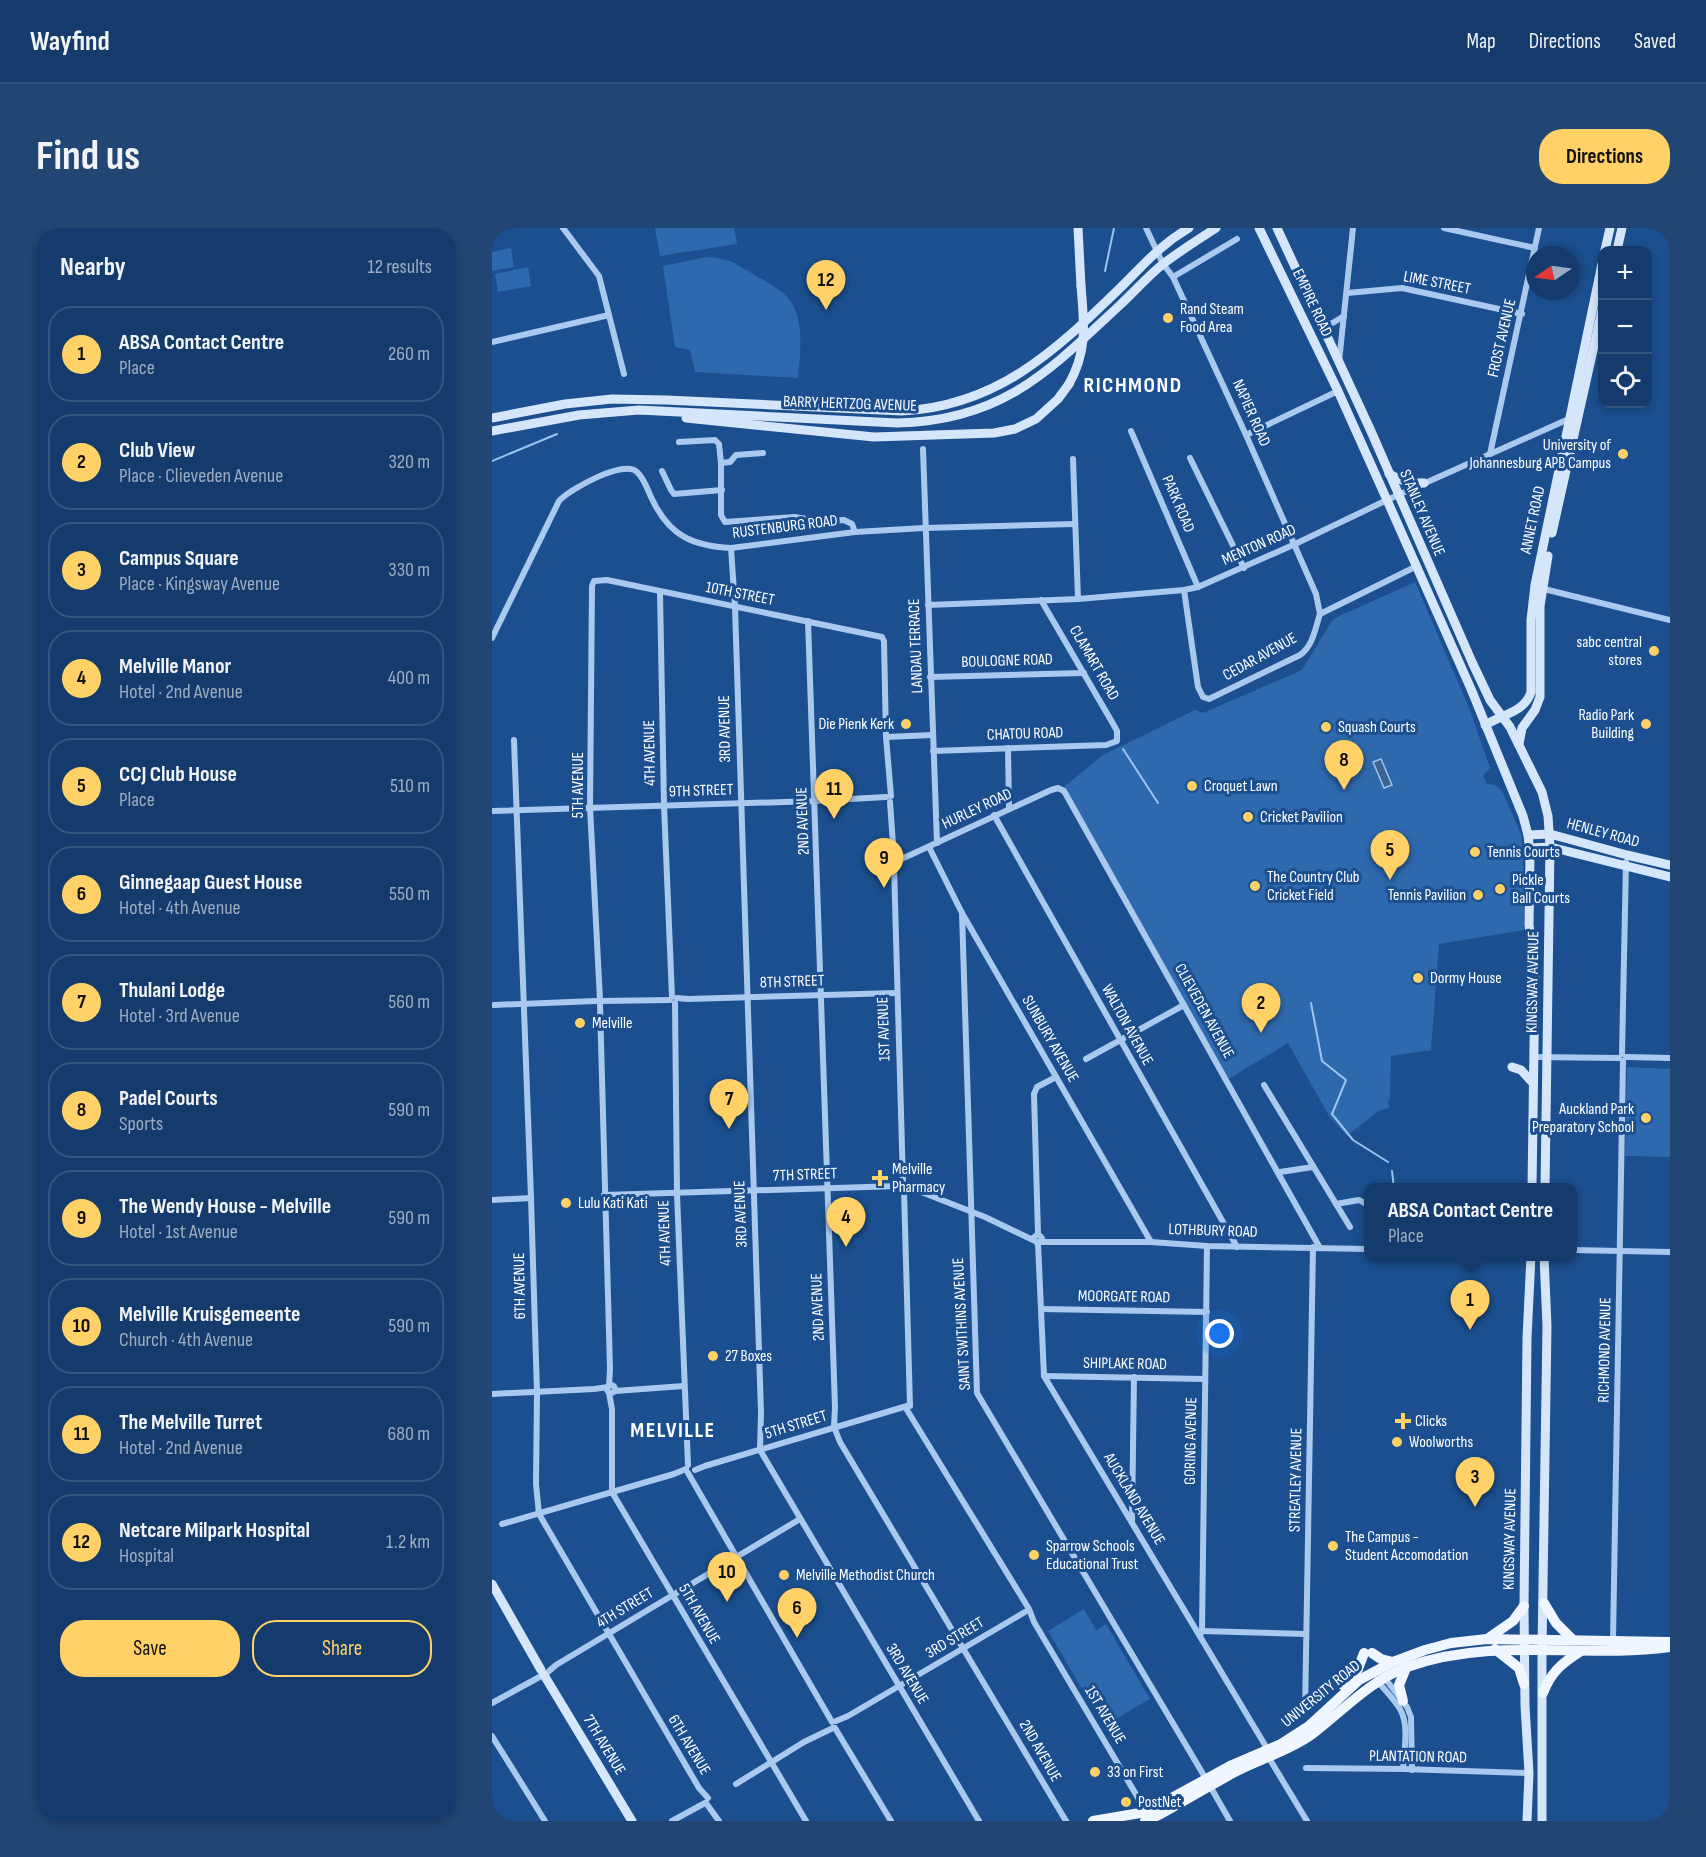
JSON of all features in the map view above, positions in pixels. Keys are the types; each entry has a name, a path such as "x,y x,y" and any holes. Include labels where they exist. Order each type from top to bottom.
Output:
{"main road":[{"path":"639,410 674,417 890,438 1005,432 1027,424 1049,409 1069,384 1080,362 1084,339 1078,228"},
{"path":"1168,241 1180,228"},
{"name":"BARRY HERTZOG AVENUE","path":"492,418 565,404 612,399 902,411 928,409 955,403 996,388 1040,361 1118,291 1157,250 1189,228"},
{"name":"BARRY HERTZOG AVENUE","path":"492,431 579,415 639,410 897,423 929,422 970,412 1008,396 1041,376 1163,264 1216,228"},
{"name":"EMPIRE ROAD","path":"1259,228 1338,391"},
{"name":"EMPIRE ROAD","path":"1277,228 1339,363"},
{"path":"1606,246 1610,228"},
{"path":"1618,246 1622,228"},
{"name":"ANNET ROAD","path":"1485,725 1521,707 1528,701 1531,692 1531,620 1574,417 1598,286"},
{"name":"ANNET ROAD","path":"1574,417 1598,325"},
{"name":"STANLEY AVENUE","path":"1339,363 1488,696 1502,715"},
{"name":"STANLEY AVENUE","path":"1338,391 1472,689 1485,725"},
{"path":"1389,474 1408,483 1424,483"},
{"name":"ANNET ROAD","path":"1519,744 1521,728 1535,710 1540,697 1538,587"},
{"name":"KINGSWAY AVENUE","path":"1502,715 1542,792 1550,834 1545,1183"},
{"name":"KINGSWAY AVENUE","path":"1485,725 1516,796 1530,848 1529,925 1534,975 1532,1183"},
{"name":"HENLEY ROAD","path":"1528,835 1550,834 1670,865"},
{"name":"HENLEY ROAD","path":"1530,848 1550,847 1670,877"},
{"path":"1512,1067 1521,1070 1533,1083"},
{"name":"KINGSWAY AVENUE","path":"1527,1821 1529,1773 1524,1684 1524,1606 1527,1338 1531,1261"},
{"path":"1542,1821 1547,1326 1544,1261"},
{"name":"7TH AVENUE","path":"492,1584 632,1821"},
{"path":"1544,1603 1556,1623 1572,1639"},
{"path":"1487,1639 1513,1621 1524,1606"},
{"name":"UNIVERSITY ROAD","path":"1093,1821 1149,1818 1244,1759 1292,1747 1311,1735 1393,1662 1425,1650 1451,1643 1487,1639 1524,1644 1542,1644 1572,1639 1670,1641"},
{"name":"UNIVERSITY ROAD","path":"1268,1754 1299,1733 1359,1680 1445,1656 1524,1644"},
{"name":"UNIVERSITY ROAD","path":"1542,1644 1581,1651 1631,1651 1670,1647"},
{"path":"1495,1649 1516,1664 1524,1684"},
{"path":"1543,1693 1548,1679 1556,1668 1581,1651"},
{"path":"1331,1705 1336,1690 1354,1674 1368,1653 1393,1662"},
{"path":"1403,1701 1399,1685 1406,1668"}],"street":[{"path":"563,228 599,276 624,374"},
{"name":"NAPIER ROAD","path":"1146,228 1163,264 1173,277 1246,435 1316,594 1320,614"},
{"path":"1339,363 1353,228"},
{"path":"1444,228 1526,246"},
{"name":"FROST AVENUE","path":"1535,246 1539,228"},
{"path":"1173,277 1238,239"},
{"name":"LIME STREET","path":"1347,292 1402,288 1522,314"},
{"name":"FROST AVENUE","path":"1490,454 1526,294"},
{"path":"492,342 609,315"},
{"path":"1318,318 1325,324 1331,324 1345,316"},
{"path":"1246,435 1338,391"},
{"name":"MENTON ROAD","path":"928,605 1078,599 1198,587 1574,417"},
{"name":"PARK ROAD","path":"1131,431 1198,587"},
{"path":"679,442 715,440 719,444 721,518 727,523 792,517 817,521 844,520 852,524 855,532"},
{"name":"LANDAU TERRACE","path":"923,449 924,528 938,843"},
{"path":"721,463 730,462 736,455 764,453"},
{"path":"1190,458 1244,567"},
{"path":"1073,459 1078,599"},
{"name":"RUSTENBURG ROAD","path":"492,638 559,501 573,490 619,468 629,468 638,472 659,513 672,529 701,544 731,548 855,532 1074,524"},
{"path":"662,471 674,494 722,490"},
{"name":"3RD AVENUE","path":"731,548 748,997 760,1450 979,1821"},
{"path":"1320,614 1417,566"},
{"name":"10TH STREET","path":"594,581 607,580 881,637"},
{"name":"5TH AVENUE","path":"594,581 592,586 590,807 599,1002 612,1409 612,1492 806,1821"},
{"path":"1538,587 1670,620"},
{"name":"CEDAR AVENUE","path":"1184,590 1198,687 1203,697 1209,699 1300,655 1311,642 1320,614"},
{"name":"4TH AVENUE","path":"660,592 664,806 674,1000 677,1194 684,1386 690,1469 694,1484 736,1558 891,1821"},
{"name":"CLAMART ROAD","path":"1041,600 1112,722 1117,732 1117,741"},
{"name":"2ND AVENUE","path":"808,621 836,1407 834,1428 840,1442 1066,1821"},
{"name":"1ST AVENUE","path":"881,637 885,643 886,737 890,787 888,799 893,860 908,1408 1149,1818"},
{"name":"BOULOGNE ROAD","path":"930,677 1084,673"},
{"path":"886,737 932,735"},
{"name":"6TH AVENUE","path":"514,740 531,1198 537,1392 536,1484 539,1514 719,1821"},
{"name":"CHATOU ROAD","path":"933,751 1106,745 1117,741"},
{"path":"1008,748 1009,808"},
{"name":"HURLEY ROAD","path":"893,860 929,847 1051,790 1061,789"},
{"name":"CLIEVEDEN AVENUE","path":"1061,789 1280,1172 1317,1247"},
{"name":"9TH STREET","path":"492,812 888,799"},
{"name":"WALTON AVENUE","path":"994,815 1237,1247"},
{"name":"SUNBURY AVENUE","path":"929,847 962,913 1151,1242"},
{"name":"RICHMOND AVENUE","path":"1613,1640 1627,855"},
{"name":"SAINT SWITHINS AVENUE","path":"962,913 977,1393 1230,1821"},
{"name":"8TH STREET","path":"494,1005 896,993"},
{"path":"1086,1059 1184,1005"},
{"path":"1533,1057 1670,1058"},
{"name":"AUCKLAND AVENUE","path":"1056,1077 1037,1087 1034,1094 1044,1376 1201,1634 1307,1821"},
{"path":"1264,1085 1350,1227"},
{"path":"1280,1172 1313,1167"},
{"name":"LOTHBURY ROAD","path":"903,1186 1020,1233 1056,1243 1151,1242 1237,1247 1364,1249"},
{"name":"7TH STREET","path":"604,1195 903,1186"},
{"path":"492,1200 531,1198"},
{"path":"1336,1204 1359,1200 1364,1203"},
{"name":"GORING AVENUE","path":"1201,1634 1208,1246"},
{"name":"STREATLEY AVENUE","path":"1305,1713 1317,1247"},
{"path":"1577,1250 1670,1252"},
{"name":"MOORGATE ROAD","path":"1041,1309 1207,1312"},
{"name":"SHIPLAKE ROAD","path":"1044,1376 1205,1379"},
{"path":"1132,1521 1134,1377"},
{"path":"492,1394 684,1386"},
{"name":"5TH STREET","path":"502,1524 908,1408"},
{"name":"4TH STREET","path":"492,1703 800,1519"},
{"name":"3RD STREET","path":"736,1784 1026,1610"},
{"path":"1201,1634 1306,1634"},
{"path":"1378,1675 1403,1701 1413,1722 1412,1770"},
{"path":"1378,1675 1403,1714 1405,1723 1403,1769"},
{"path":"492,1736 545,1821"},
{"name":"PLANTATION ROAD","path":"1306,1768 1529,1773"},
{"path":"672,1821 706,1801"}],"shaded area":[{"path":"655,228 734,228 737,244 660,256"},
{"path":"511,248 514,267 492,271 492,252"},
{"path":"706,257 736,264 775,287 790,300 799,322 798,378 695,372 690,350 675,347 663,266"},
{"path":"528,267 531,286 498,292 495,274"},
{"path":"1415,582 1470,710 1490,768 1483,776 1487,784 1496,785 1502,791 1521,834 1524,930 1439,944 1431,1050 1391,1056 1389,1108 1378,1111 1347,1136 1329,1116 1288,1043 1227,1080 1061,789 1103,755 1195,710 1203,713 1302,670 1333,619"},
{"path":"1381,759 1392,785 1384,788 1373,762"},
{"name":"Auckland Park Preparatory School","path":"1627,1067 1670,1069 1670,1157 1625,1156"},
{"path":"1084,1609 1096,1630 1106,1624 1150,1699 1104,1726 1048,1631"}],"waterway":[{"path":"1105,271 1114,228"},
{"path":"492,461 557,434"},
{"path":"1123,749 1158,803"},
{"path":"1311,1003 1322,1061 1346,1080 1332,1114 1353,1140 1388,1162"},
{"path":"1392,1171 1393,1183"}],"place":[{"name":"Netcare Milpark Hospital","path":"826,310"},
{"name":"Rand Steam Food Area","path":"1168,318"},
{"name":"University of Johannesburg APB Campus","path":"1623,454"},
{"name":"sabc central stores","path":"1654,651"},
{"name":"Die Pienk Kerk","path":"906,724"},
{"name":"Radio Park Building","path":"1646,724"},
{"name":"Squash Courts","path":"1326,727"},
{"name":"Croquet Lawn","path":"1192,786"},
{"name":"Padel Courts","path":"1344,790"},
{"name":"Cricket Pavilion","path":"1248,817"},
{"name":"The Melville Turret","path":"834,819"},
{"name":"Tennis Courts","path":"1475,852"},
{"name":"CCJ Club House","path":"1390,880"},
{"name":"The Country Club Cricket Field","path":"1255,886"},
{"name":"The Wendy House - Melville","path":"884,888"},
{"name":"Pickle Ball Courts","path":"1500,889"},
{"name":"Tennis Pavilion","path":"1478,895"},
{"name":"Dormy House","path":"1418,978"},
{"name":"Melville","path":"580,1023"},
{"name":"Club View","path":"1261,1033"},
{"name":"Auckland Park Preparatory School","path":"1646,1118"},
{"name":"Thulani Lodge","path":"729,1129"},
{"name":"Melville Pharmacy","path":"880,1178"},
{"name":"Lulu Kati Kati","path":"566,1203"},
{"name":"Melville Manor","path":"846,1247"},
{"name":"ABSA Contact Centre","path":"1470,1330"},
{"name":"27 Boxes","path":"713,1356"},
{"name":"Clicks","path":"1403,1421"},
{"name":"Woolworths","path":"1397,1442"},
{"name":"Campus Square","path":"1475,1507"},
{"name":"The Campus - Student Accomodation","path":"1333,1546"},
{"name":"Sparrow Schools Educational Trust","path":"1034,1555"},
{"name":"Melville Methodist Church","path":"784,1575"},
{"name":"Melville Kruisgemeente","path":"727,1602"},
{"name":"Ginnegaap Guest House","path":"797,1638"},
{"name":"33 on First","path":"1095,1772"},
{"name":"PostNet","path":"1126,1802"}],"district":[{"name":"RICHMOND","path":"1133,385"},
{"name":"MELVILLE","path":"673,1430"}]}
